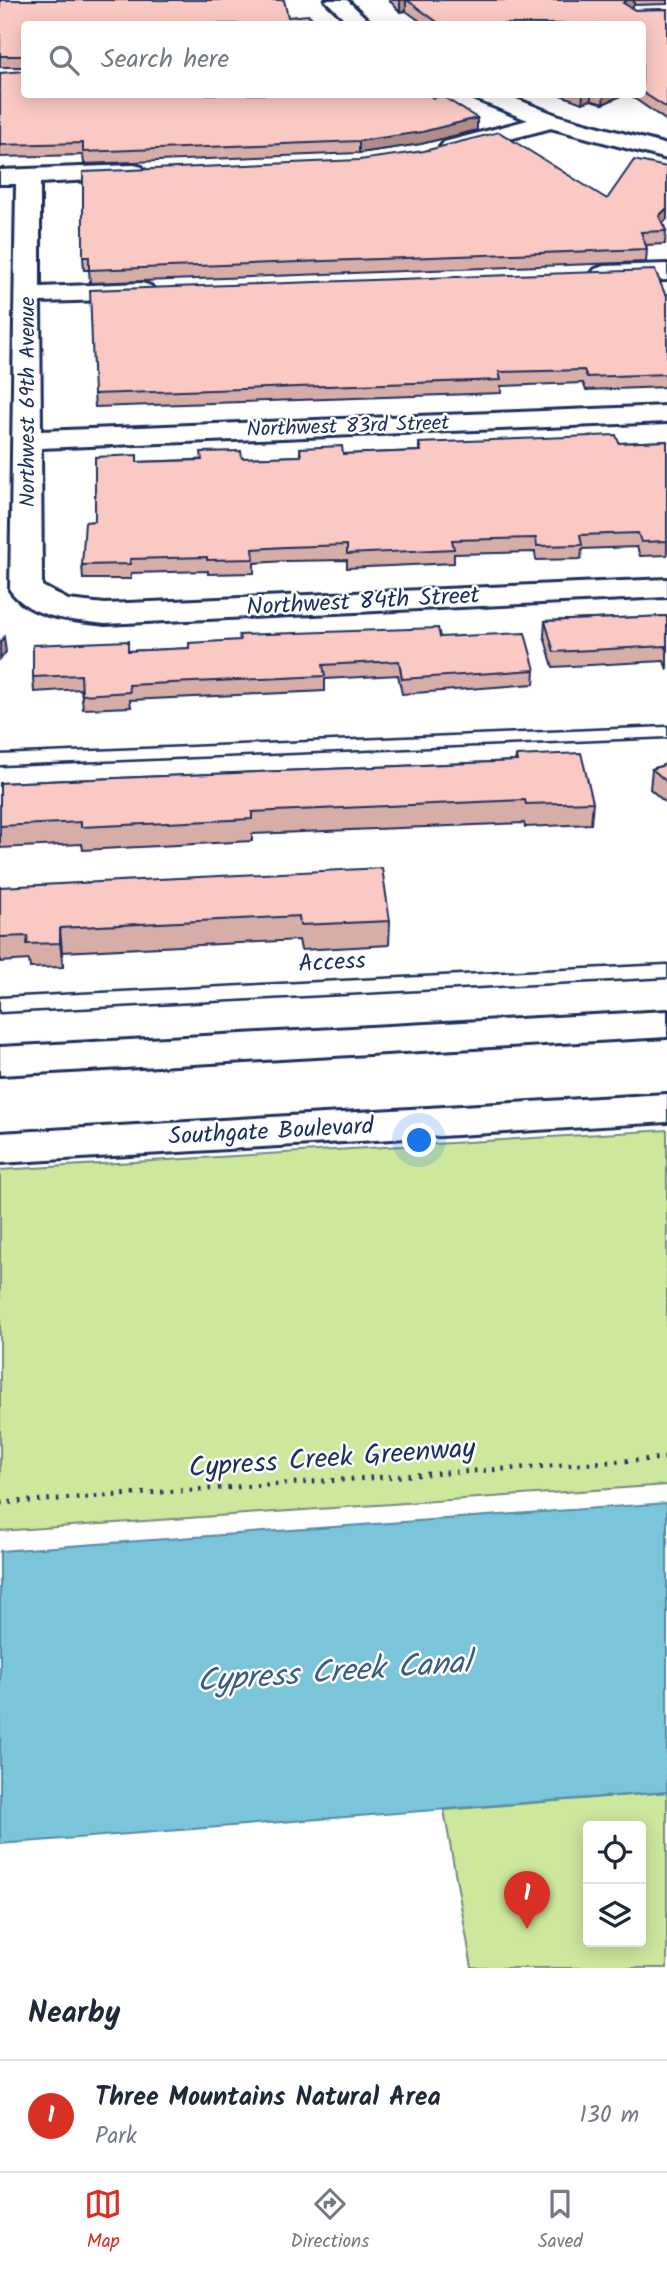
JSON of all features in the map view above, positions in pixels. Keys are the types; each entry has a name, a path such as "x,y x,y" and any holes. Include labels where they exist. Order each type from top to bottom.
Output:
{"street":[{"path":"335,0 359,21"},
{"path":"493,98 551,121 667,152"},
{"path":"435,151 551,121"},
{"path":"0,177 152,171"},
{"name":"Northwest 69th Avenue","path":"28,176 29,440 26,590 60,609"},
{"path":"584,275 667,272"},
{"path":"28,295 167,290"},
{"name":"Northwest 83rd Street","path":"29,440 667,414"},
{"name":"Northwest 84th Street","path":"60,609 105,614 667,588"},
{"path":"0,1061 667,1024"},
{"name":"Southgate Boulevard","path":"0,1148 667,1108"}],"lane":[{"path":"0,760 667,732"},
{"name":"Access","path":"0,1004 667,971"}],"path":[{"name":"Cypress Creek Greenway","path":"0,1503 667,1458"}],"green space":[{"path":"667,1130 667,1485 0,1531 0,1170"},
{"path":"667,1792 667,1968 472,1968 444,1810"}],"water":[{"name":"Cypress Creek Canal","path":"667,1503 667,1792 0,1844 0,1551"}],"building":[{"path":"0,0 284,0 288,17 309,15 315,21 21,21 21,56 0,56"},
{"path":"407,0 627,0 623,3 635,10 667,9 667,108 646,95 646,21 436,21"},
{"path":"21,71 21,98 445,98 477,118 422,132 359,141 83,152 83,143 0,145 0,73"},
{"path":"499,132 607,199 634,160 667,167 667,208 659,216 666,231 641,232 647,249 89,270 89,257 83,257 83,172 359,160 424,151"},
{"path":"655,270 667,294 667,374 587,377 584,370 499,372 501,380 94,394 90,290"},
{"path":"616,435 619,443 667,441 667,541 641,542 638,533 580,535 582,545 537,546 536,538 452,540 454,549 347,554 347,545 285,547 253,549 254,559 130,559 130,564 82,565 85,522 95,521 95,457 137,455 137,462 202,460 201,452 241,451 242,458 301,456 300,448 342,446 343,454 421,451 419,443"},
{"path":"667,616 667,651 665,646 554,652 545,621"},
{"path":"438,628 440,637 525,633 535,670 402,679 399,661 323,665 325,676 129,685 130,692 82,695 81,675 33,677 33,645 128,641 128,651 189,648 189,643 240,640 239,635"},
{"path":"581,753 593,802 526,804 525,800 252,812 252,819 81,827 81,822 0,826 0,783 517,761 516,756"},
{"path":"667,764 667,782 652,769"},
{"path":"382,868 390,921 300,925 299,916 60,928 60,943 27,944 28,936 0,937 0,887"}],"place":[{"name":"Three Mountains Natural Area","path":"527,1929"}]}
